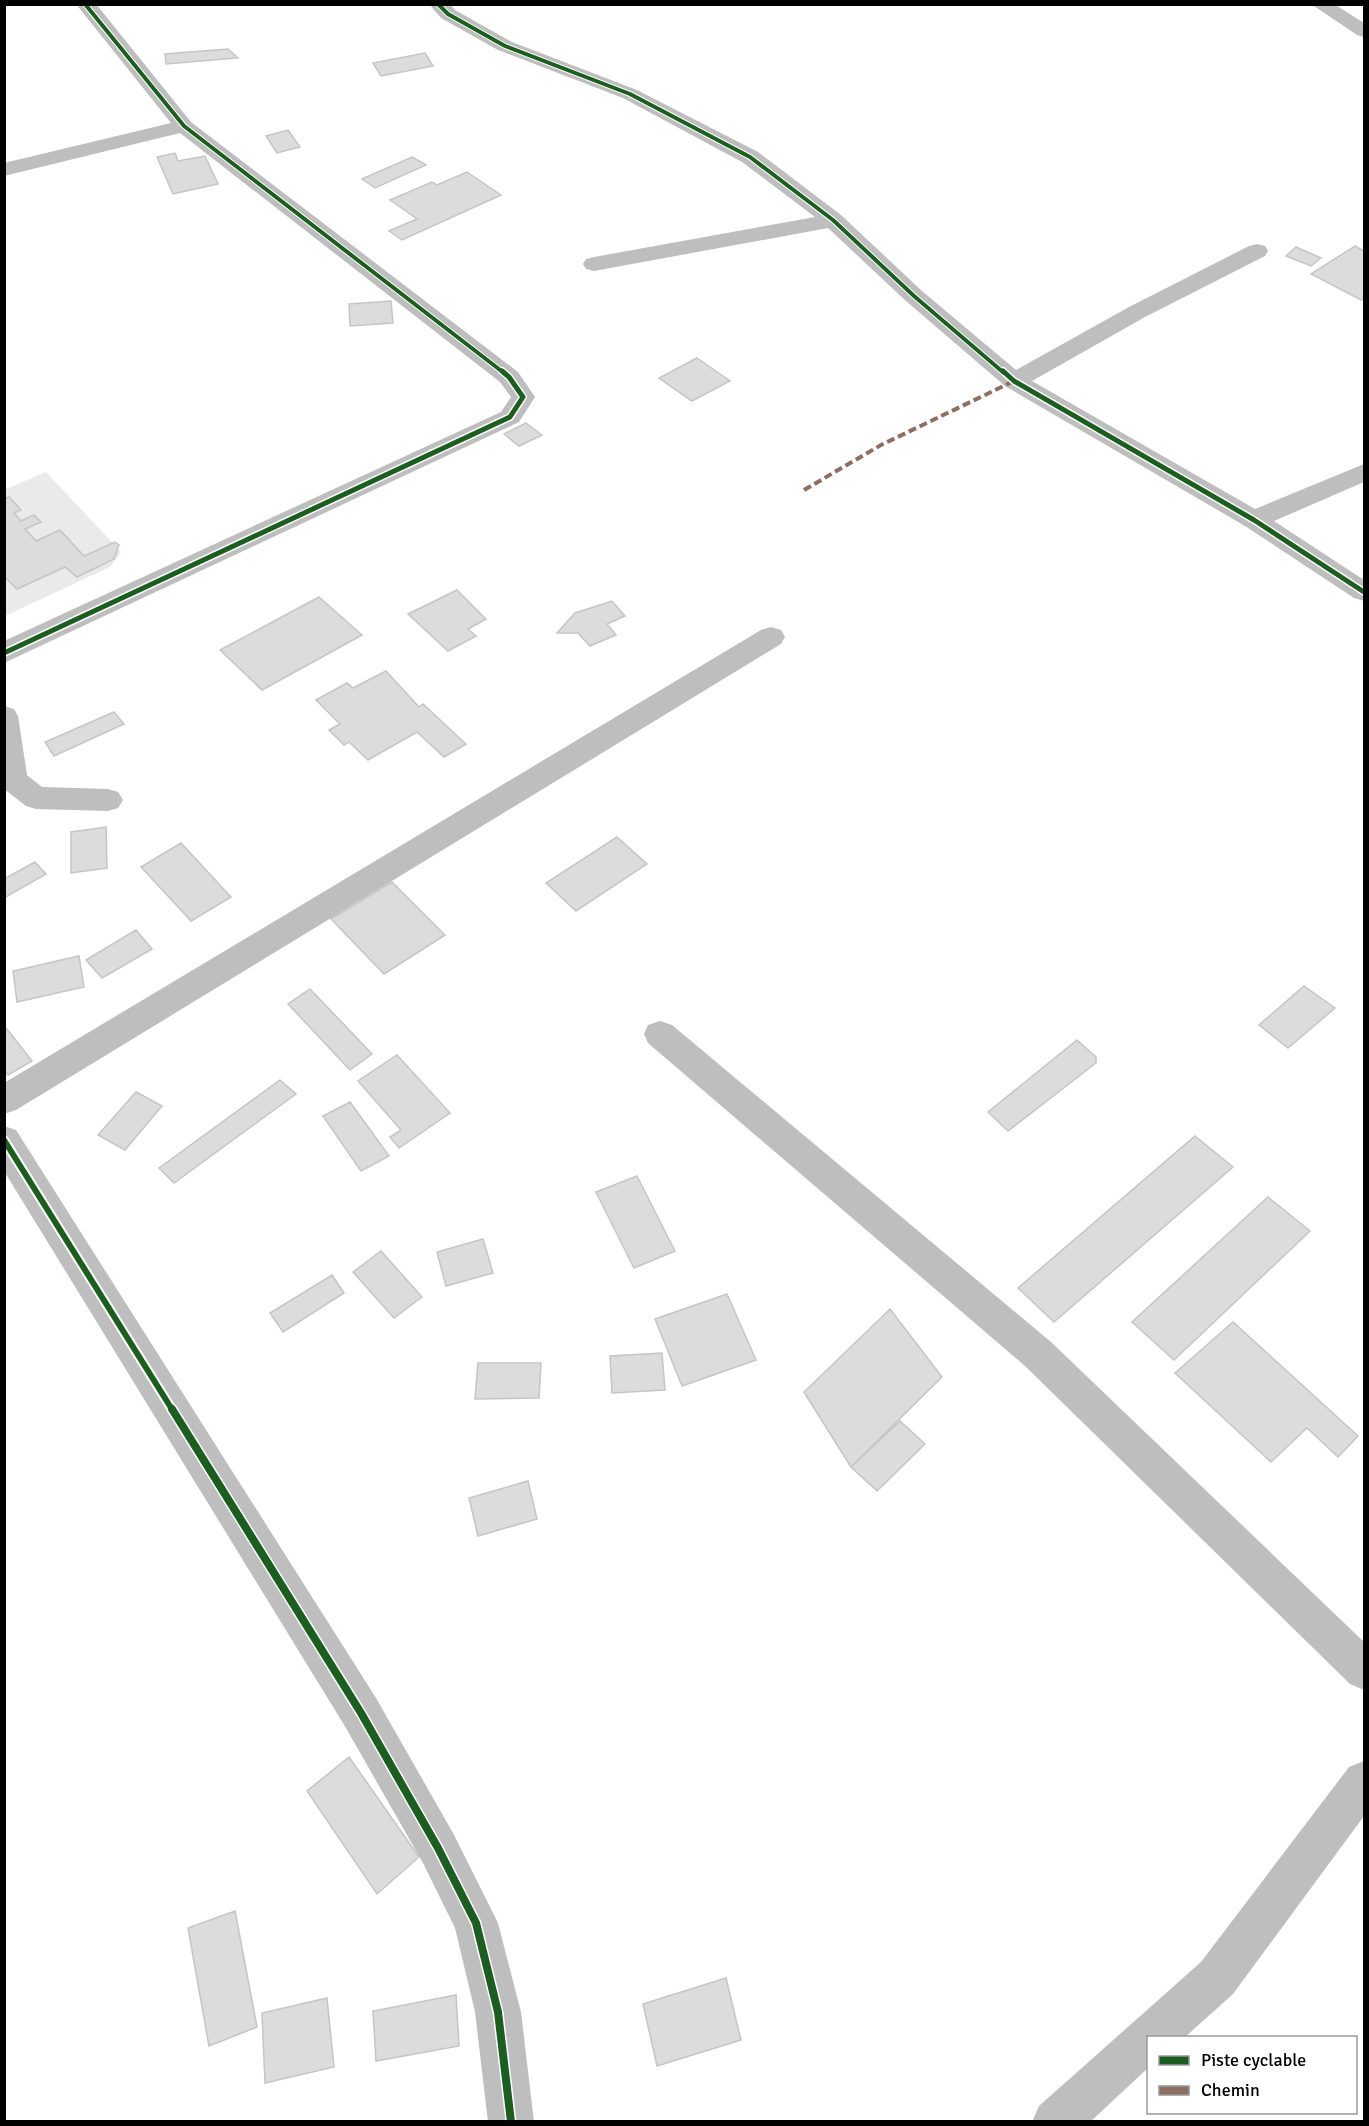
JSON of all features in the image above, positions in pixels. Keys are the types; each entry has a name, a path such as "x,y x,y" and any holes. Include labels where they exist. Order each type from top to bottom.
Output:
{"street":[{"path":"4,653 510,417 522,397 509,377 184,126 85,4"},
{"path":"438,4 448,14 505,46 630,94 750,157 833,220 914,296 1014,381 1254,520 1365,592"},
{"path":"1320,4 1365,31"},
{"path":"4,170 184,126"},
{"path":"594,264 833,220"},
{"path":"1014,381 1137,312 1257,251"},
{"path":"1254,520 1365,472"},
{"path":"4,1100 771,637"},
{"path":"4,716 9,765 14,781 36,798 108,800"},
{"path":"660,1034 1038,1354 1365,1670"},
{"path":"4,1140 361,1713 438,1848 476,1923 498,2012 511,2121"},
{"path":"1151,2036 1218,1978 1365,1782"},
{"path":"1055,2121 1147,2040"}],"shaded area":[{"path":"46,472 121,552 110,567 5,616 4,490"}],"building":[{"path":"228,49 238,58 166,64 165,54"},
{"path":"425,53 433,66 381,76 373,63"},
{"path":"288,130 300,147 277,153 266,136"},
{"path":"175,153 178,161 205,156 218,184 173,194 157,157"},
{"path":"412,157 426,165 375,188 362,179"},
{"path":"467,172 501,195 402,240 389,231 417,219 390,200 432,182 437,185"},
{"path":"1355,246 1364,251 1364,298 1361,300 1311,274"},
{"path":"1296,247 1321,258 1311,266 1286,256"},
{"path":"391,301 393,323 350,326 349,304"},
{"path":"697,358 730,381 692,401 659,378"},
{"path":"526,423 542,435 519,446 504,434"},
{"path":"9,497 21,510 14,513 21,521 34,515 41,522 25,529 36,541 60,530 84,556 115,542 119,545 114,559 77,577 65,567 17,589 7,579 4,580 4,499"},
{"path":"457,590 486,619 468,629 476,636 448,651 408,614"},
{"path":"319,597 362,635 262,690 220,650"},
{"path":"612,601 625,616 607,624 616,635 590,646 578,633 557,633 575,613"},
{"path":"386,671 419,707 423,704 466,744 444,757 417,732 368,760 349,742 344,745 329,730 340,724 316,700 347,683 353,688"},
{"path":"114,712 124,724 54,756 45,742"},
{"path":"106,827 107,868 71,873 71,832"},
{"path":"617,837 647,864 576,911 546,883"},
{"path":"181,843 231,897 191,921 141,867"},
{"path":"35,862 46,874 4,898 4,879"},
{"path":"392,882 445,935 384,974 331,919"},
{"path":"136,930 152,949 102,978 86,960"},
{"path":"79,956 84,987 17,1002 13,971"},
{"path":"1304,986 1335,1008 1288,1048 1259,1025"},
{"path":"310,989 372,1054 350,1070 288,1004"},
{"path":"7,1029 32,1061 8,1075 4,1070 4,1030"},
{"path":"1077,1040 1096,1057 1096,1063 1008,1131 988,1112"},
{"path":"397,1055 450,1113 399,1148 390,1137 401,1130 358,1081"},
{"path":"280,1080 296,1094 174,1183 159,1168"},
{"path":"136,1092 162,1106 125,1150 98,1135"},
{"path":"350,1102 389,1156 361,1171 323,1116"},
{"path":"1195,1136 1233,1167 1054,1322 1018,1288"},
{"path":"637,1176 675,1251 634,1268 596,1192"},
{"path":"1268,1197 1310,1231 1174,1360 1132,1322"},
{"path":"483,1239 493,1273 446,1286 437,1252"},
{"path":"381,1251 422,1297 394,1318 353,1272"},
{"path":"332,1275 344,1293 283,1332 270,1313"},
{"path":"727,1294 756,1360 682,1386 655,1319"},
{"path":"890,1309 942,1377 851,1467 804,1392"},
{"path":"1233,1322 1358,1436 1338,1457 1307,1428 1271,1462 1175,1373"},
{"path":"662,1353 665,1390 612,1393 610,1356"},
{"path":"478,1363 541,1363 539,1398 475,1399"},
{"path":"900,1421 925,1444 877,1491 851,1467"},
{"path":"528,1481 537,1519 478,1536 469,1498"},
{"path":"349,1757 419,1857 377,1894 307,1791"},
{"path":"235,1911 257,2027 209,2046 188,1928"},
{"path":"726,1978 741,2040 657,2066 643,2004"},
{"path":"456,1995 459,2046 376,2061 373,2011"},
{"path":"327,1998 334,2067 265,2083 262,2013"}],"marked path":[{"path":"804,490 881,445 1014,381"}],"cycle path":[{"path":"4,653 510,417 523,397 509,377 184,126 85,4"},
{"path":"438,4 448,14 505,46 630,94 750,157 833,220 914,296 1014,381 1254,520 1364,592"},
{"path":"4,1140 361,1713 438,1848 476,1923 498,2012 511,2122"}]}
